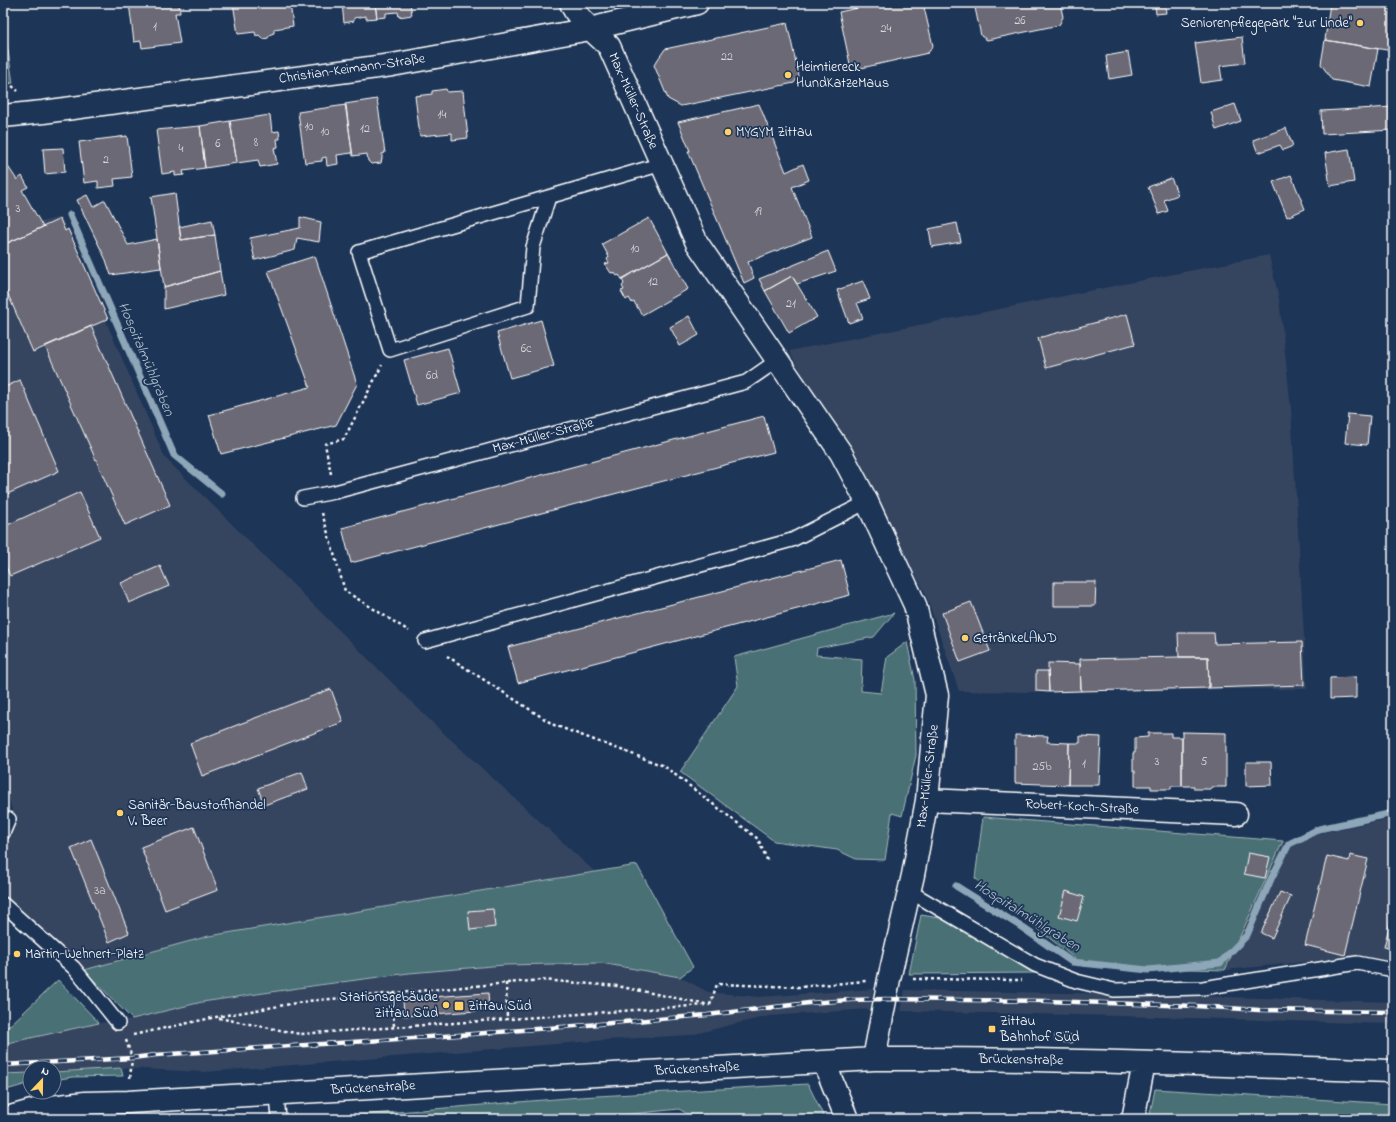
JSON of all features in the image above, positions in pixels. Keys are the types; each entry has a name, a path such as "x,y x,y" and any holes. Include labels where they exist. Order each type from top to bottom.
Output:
{"street":[{"name":"Max-Müller-Straße","path":"571,3 572,8 590,29 609,46 697,243 841,452 915,605 937,695 927,800 909,891 889,978 874,1059"},
{"name":"Christian-Keimann-Straße","path":"3,116 43,112 392,65 590,29 697,3"},
{"name":"Robert-Koch-Straße","path":"927,800 1236,814"},
{"name":"Brückenstraße","path":"3,1119 42,1108 85,1103 277,1094 874,1059 1144,1063 1393,1071"},
{"path":"824,1062 847,1119"},
{"path":"1133,1119 1144,1063"}],"lane":[{"name":"Max-Müller-Straße","path":"390,350 359,252 662,164"},
{"path":"390,350 528,306 534,247 549,197"},
{"name":"Max-Müller-Straße","path":"303,498 335,492 746,382 778,360"},
{"path":"425,641 792,540 866,502"},
{"path":"3,833 9,819"},
{"path":"909,891 1035,965 1076,981 1114,990 1202,988 1357,963 1393,970"},
{"path":"3,904 74,968 118,1023"},
{"path":"277,1094 278,1119"}],"path":[{"path":"335,492 325,444 344,439 390,350"},
{"path":"316,495 345,591 554,725 664,766 758,839 768,862"},
{"path":"710,1005 717,984 799,987 889,978 1023,980"},
{"path":"125,1036 216,1017 308,1001 541,980 617,986 710,1005"},
{"path":"506,983 507,1018"},
{"path":"392,993 394,1028"},
{"path":"216,1017 300,1034 394,1028 507,1018 710,1005"},
{"path":"118,1023 125,1036 132,1058 130,1080"}],"shaded area":[{"path":"61,217 165,458 437,727 595,872 209,936 84,970 3,896 3,853 14,818 3,776 3,231"},
{"path":"1269,255 1279,299 1291,408 1307,689 1038,692 959,691 925,592 789,351"},
{"path":"1393,818 1393,963 1352,957 1225,970 1283,841"},
{"path":"601,963 680,977 708,992 759,997 873,989 870,1009 769,1016 691,1035 607,1040 204,1072 121,1068 62,1072 62,1060 22,1060 22,1073 3,1074 3,1044 99,1023 132,1019 202,1002 409,973 504,965"},
{"path":"905,990 1120,994 1393,1002 1393,1024 901,1011"}],"green space":[{"path":"3,19 13,83 3,84"},
{"path":"894,613 874,637 817,648 816,655 862,659 861,691 881,693 887,657 907,642 915,680 916,755 902,816 892,813 885,860 856,859 837,850 774,841 680,772 738,686 734,657"},
{"path":"983,817 1283,841 1225,970 1084,966 975,878"},
{"path":"637,865 693,967 680,977 601,963 504,965 409,973 319,985 202,1002 132,1019 84,970 209,936"},
{"path":"921,915 946,919 1037,973 909,974"},
{"path":"58,980 99,1023 3,1044 3,1028 8,1027"},
{"path":"121,1068 123,1076 72,1077 62,1079 62,1072"},
{"path":"22,1073 22,1085 3,1091 3,1074"},
{"path":"808,1084 825,1119 696,1119 679,1109 583,1119 311,1119 580,1097"},
{"path":"1155,1089 1393,1104 1393,1119 1149,1119"}],"building":[{"path":"129,3 179,3 180,13 175,13 180,43 142,48 141,41 134,42"},
{"path":"233,3 290,3 293,26 274,29 274,33 268,38 263,39 259,35 256,36 255,32 238,34"},
{"path":"342,3 375,3 377,18 366,19 366,16 354,18 354,21 344,23"},
{"path":"375,3 410,3 412,15 399,17 398,12 386,13 386,17 377,18"},
{"path":"881,3 923,3 933,46 928,53 857,69 850,64 839,12"},
{"path":"974,3 1060,3 1063,17 1059,25 987,40 981,36"},
{"path":"1117,3 1149,3 1149,5 1118,6"},
{"path":"1149,3 1188,4 1165,5 1166,13 1156,14 1155,5 1149,5"},
{"name":"Seniorenpflegepark \"Zur Linde\"","path":"1330,3 1378,3 1393,5 1393,51 1325,40"},
{"path":"787,23 799,76 794,83 681,106 668,99 654,65 665,49"},
{"path":"1242,37 1245,63 1220,66 1222,80 1201,83 1195,43"},
{"path":"1325,40 1378,49 1371,87 1332,80 1321,64"},
{"path":"1128,52 1132,75 1109,79 1106,56"},
{"path":"446,89 447,92 463,91 468,138 452,140 452,133 420,136 415,96 432,94 432,91"},
{"path":"377,99 385,153 382,154 381,163 371,164 368,161 367,154 353,156 345,104"},
{"path":"759,104 786,172 803,164 809,180 792,187 812,237 748,262 754,278 744,283 688,151 690,151 678,122"},
{"path":"1235,104 1241,121 1216,130 1211,112"},
{"path":"346,105 352,153 337,155 338,164 327,166 326,157 322,158 322,161 305,163 298,112"},
{"path":"1393,107 1393,130 1322,134 1321,111"},
{"path":"270,115 272,132 279,131 280,139 277,139 278,147 274,148 277,164 260,167 258,160 237,163 230,121"},
{"path":"230,121 237,163 205,168 200,126"},
{"path":"200,126 205,168 183,171 184,175 175,176 175,172 162,174 156,130"},
{"path":"1286,128 1293,146 1283,150 1280,145 1258,153 1253,140"},
{"path":"127,136 132,177 114,179 115,186 98,188 98,181 84,183 79,142"},
{"path":"63,148 65,172 45,174 43,149"},
{"path":"1349,149 1354,182 1330,186 1325,153"},
{"path":"3,159 17,180 22,176 28,187 22,190 43,227 3,245"},
{"path":"1291,175 1305,209 1287,217 1273,182"},
{"path":"1171,178 1178,195 1164,200 1168,211 1159,214 1148,187"},
{"path":"175,193 181,240 215,235 220,271 164,287 151,197"},
{"path":"87,195 93,207 105,200 128,245 157,239 161,268 111,275 106,260 77,200"},
{"path":"300,217 321,222 319,242 297,238 295,250 255,260 250,238 300,228"},
{"path":"649,218 668,253 622,279 614,272 611,273 605,264 609,263 607,259 609,257 602,244"},
{"path":"60,219 65,231 68,229 108,319 33,352 3,283 3,245"},
{"path":"212,220 215,235 181,240 179,227"},
{"path":"957,223 961,242 932,247 929,229"},
{"path":"828,251 836,271 797,284 792,276 765,291 759,279"},
{"path":"668,253 688,289 642,315 634,302 632,303 629,298 626,300 621,291 624,290 622,286 624,284 622,279"},
{"path":"315,256 357,384 336,425 221,454 209,415 310,387 268,271"},
{"path":"220,271 224,295 164,309 164,287"},
{"path":"792,276 817,317 789,333 765,291"},
{"path":"863,281 870,299 857,303 863,318 849,323 837,290"},
{"path":"1127,314 1135,344 1046,368 1038,338"},
{"path":"689,316 699,335 680,346 670,327"},
{"path":"541,320 554,366 510,378 497,333"},
{"path":"91,326 170,505 125,525 45,346"},
{"path":"448,348 461,393 417,405 404,360"},
{"path":"20,380 59,471 5,495 3,489 3,388"},
{"path":"1348,414 1370,416 1367,445 1345,443"},
{"path":"764,416 774,452 351,563 342,528"},
{"path":"80,492 100,537 10,576 3,560 3,527"},
{"path":"841,560 850,595 518,683 508,647"},
{"path":"160,566 169,586 129,603 121,583"},
{"path":"1054,582 1096,582 1095,606 1054,606"},
{"path":"971,602 990,651 960,662 942,613"},
{"path":"1178,633 1214,633 1215,644 1302,642 1304,685 1209,688 1208,657 1179,657"},
{"path":"1208,657 1209,688 1081,691 1080,659"},
{"path":"1048,663 1080,664 1081,691 1049,692"},
{"path":"1036,671 1048,671 1049,692 1036,691"},
{"path":"1356,677 1356,698 1330,699 1330,678"},
{"path":"331,689 343,722 202,776 190,743"},
{"path":"1182,732 1226,733 1226,787 1194,789 1194,786 1182,786"},
{"path":"1148,733 1171,733 1171,737 1182,737 1182,786 1171,786 1171,789 1151,789 1151,786 1135,786 1133,753 1135,753 1135,738 1148,737"},
{"path":"1015,735 1048,736 1047,742 1069,743 1068,785 1015,783"},
{"path":"1080,736 1101,737 1099,785 1068,785 1069,743 1080,743"},
{"path":"1246,762 1271,762 1272,785 1246,786"},
{"path":"302,772 308,789 264,805 258,788"},
{"path":"194,827 218,890 165,910 141,847"},
{"path":"91,839 129,933 109,942 71,848"},
{"path":"1248,853 1270,857 1265,878 1244,874"},
{"path":"1350,855 1368,859 1345,955 1305,945 1327,856 1349,861"},
{"path":"1066,891 1084,897 1077,921 1059,916"},
{"path":"1280,892 1291,896 1272,938 1261,933"},
{"path":"493,909 495,927 470,930 468,911"},
{"path":"1393,910 1393,949 1384,947"},
{"name":"Stationsgebäude Zittau Süd","path":"488,993 489,1010 404,1016 403,999"},
{"path":"1055,1035 1072,1035 1072,1043 1055,1042"}],"waterway":[{"name":"Hospitalmühlgraben","path":"70,215 174,455 222,494"},
{"name":"Hospitalmühlgraben","path":"956,886 1020,926 1072,962 1148,970 1220,963 1247,935 1271,879 1289,844 1319,829 1393,813"}],"railway":[{"path":"3,1065 132,1058 156,1055 459,1035 707,1015 809,1003 850,1000 1046,1001 1196,1006 1259,1010 1393,1012"}],"place":[{"name":"Seniorenpflegepark \"Zur Linde\"","path":"1360,23"},
{"name":"Heimtiereck HundKatzeMaus","path":"788,75"},
{"name":"MYGYM Zittau","path":"728,132"},
{"name":"GetränkeLAND","path":"965,638"},
{"name":"Sanitär-Baustoffhandel V. Beer","path":"120,813"},
{"name":"Martin-Wehnert-Platz","path":"17,954"},
{"name":"Stationsgebäude Zittau Süd","path":"446,1005"},
{"name":"Zittau Süd","path":"459,1006"},
{"name":"Zittau Bahnhof Süd","path":"992,1029"}]}
